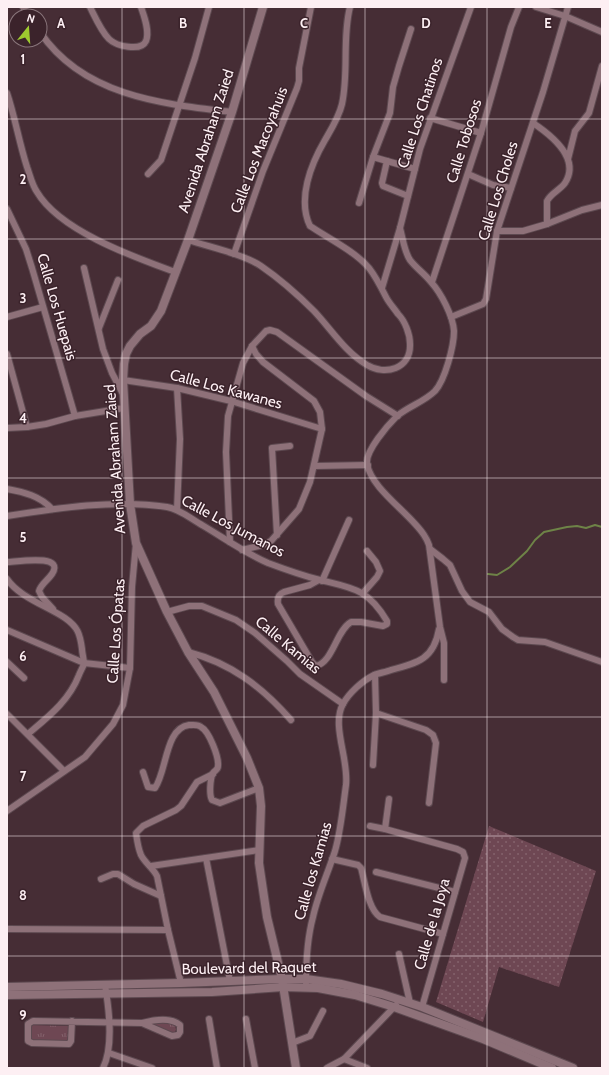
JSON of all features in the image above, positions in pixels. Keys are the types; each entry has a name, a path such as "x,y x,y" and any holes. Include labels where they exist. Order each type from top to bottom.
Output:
{"street":[{"path":"90,7 104,34 110,40 119,45 128,47 140,46 144,44 147,38 146,24 141,7"},
{"path":"148,174 161,160 210,7"},
{"name":"Avenida Abraham Zaied","path":"263,7 232,112 188,240 157,318 134,340 126,354 123,395 130,504 136,543 188,652 214,692 247,758 259,788 261,806 259,863 267,917 282,983 296,1068"},
{"name":"Calle Los Macoyahuis","path":"234,254 263,171 297,88 299,68 311,7"},
{"path":"188,240 234,254 259,265 273,274 314,311 351,353 368,366 380,370 393,369 403,365 410,350 408,333 404,322 386,298 382,288 368,267 357,257 310,226 305,210 305,198 309,179 317,156 334,125 342,104 347,24 350,7"},
{"name":"Calle Los Chatinos","path":"382,288 430,118 470,7"},
{"name":"Calle Tobosos","path":"432,282 481,133 509,34 519,7"},
{"path":"536,7 565,16 602,32"},
{"name":"Calle Los Choles","path":"451,317 483,304 485,301 497,231 543,92 568,7"},
{"path":"359,203 373,157 390,113 393,87 411,29"},
{"path":"48,42 63,60 92,80 130,95 179,106 232,112"},
{"path":"568,159 575,131 589,113 602,69"},
{"path":"7,93 30,177 36,192 44,202 62,218 87,234 133,257 175,272"},
{"path":"430,118 481,133"},
{"path":"533,122 555,140 568,159 570,169 564,184 547,201 547,224"},
{"path":"373,157 415,169"},
{"path":"387,161 382,183 383,186 408,196"},
{"path":"468,174 493,185 511,188"},
{"path":"497,231 523,231 547,224 582,210 602,205"},
{"name":"Calle Los Huepais","path":"7,209 26,249 75,416"},
{"name":"Calle Los Chatinos","path":"368,465 367,460 377,440 398,416 436,390 444,375 454,333 451,317 432,282 410,260 400,228"},
{"path":"84,268 103,349 112,373 123,395"},
{"path":"99,328 118,280"},
{"path":"7,317 43,307"},
{"path":"230,542 226,452 228,416 243,363 252,346 266,331 270,330 277,332 366,396 398,416"},
{"path":"242,550 263,545 277,536 299,509 315,466 322,429 320,412 314,401 263,362 256,354 252,346"},
{"path":"7,354 27,427"},
{"name":"Calle Los Kawanes","path":"123,380 177,388 231,402 322,429"},
{"path":"177,388 180,438 177,510"},
{"path":"7,428 46,424 75,416 124,408"},
{"path":"277,536 272,448 290,446"},
{"path":"315,466 368,465 375,481 424,535 430,550 444,649 444,680"},
{"path":"7,489 37,497 52,509"},
{"name":"Calle Los Jumanos","path":"7,516 52,509 130,504 160,506 177,510 242,550 268,563 320,580 352,588 363,593"},
{"path":"349,520 320,580 310,585 284,592 280,594 277,600 316,666 327,658 343,628 351,622 361,622 383,626 387,624 376,605 363,593 377,577 380,571 376,562 367,550"},
{"name":"Calle Los Ópatas","path":"7,809 85,757 113,724 123,706 130,668 132,587 136,543"},
{"path":"430,550 450,565 462,591 470,602 489,612 502,629 513,637 518,640 545,642 602,662"},
{"path":"7,562 48,560 54,565 53,572 40,588 39,593 46,603 77,628 81,642 84,664 69,694 59,707 28,734"},
{"path":"7,579 11,584 32,600 60,615"},
{"name":"Calle Kamias","path":"168,612 189,606 202,606 236,620 256,633 288,661 300,674 343,704"},
{"name":"Calle los Kamias","path":"306,983 308,940 313,916 332,859 340,827 346,782 345,759 338,719 343,704 363,682 374,675 417,663 425,658 434,647 440,627"},
{"path":"7,630 84,664 130,668"},
{"path":"188,652 206,656 235,671 264,692 291,720"},
{"path":"7,662 24,678"},
{"path":"373,765 376,713 374,675"},
{"path":"376,713 426,730 433,735 436,743 429,803"},
{"path":"7,714 64,771"},
{"path":"143,772 148,787 155,788 173,737 178,730 186,726 195,725 201,727 213,744 218,764 213,774 210,797 212,800 215,802 223,802 259,788"},
{"path":"181,983 157,876 141,855 136,833 143,826 176,810 181,806 197,782 213,774"},
{"path":"370,826 385,829 389,799"},
{"name":"Calle de la Joya","path":"385,829 461,850 465,858 422,1007"},
{"path":"150,866 259,850"},
{"path":"206,858 230,981"},
{"path":"332,859 358,865 361,868 371,906 380,917 443,934"},
{"path":"376,872 455,892"},
{"path":"102,879 113,874 118,874 134,884 161,896"},
{"path":"7,929 168,930"},
{"path":"399,954 410,1003"},
{"name":"Boulevard del Raquet","path":"7,995 230,981 341,984 422,1007 572,1068"},
{"name":"Boulevard del Raquet","path":"7,987 212,992 282,983"},
{"name":"Boulevard del Raquet","path":"306,983 318,988 355,995 394,1007 483,1040 552,1068"},
{"path":"103,1068 109,1053 109,1022 106,989"},
{"path":"326,1068 344,1059 400,1000"},
{"path":"292,1043 310,1036 323,1011"},
{"path":"209,1018 217,1068"},
{"path":"246,1019 255,1068"},
{"path":"72,1021 71,1041 69,1044 32,1043 28,1040 27,1026 31,1022 72,1021 142,1023 157,1020 173,1021 180,1025 180,1032 178,1035 172,1036 142,1023"},
{"path":"109,1053 152,1068"},
{"path":"344,1059 367,1068"}],"green space":[{"path":"489,826 596,871 559,987 499,967 483,1022 436,1002"},
{"path":"151,1022 175,1024 176,1030 174,1033 150,1025"},
{"path":"31,1025 68,1026 69,1040 64,1044 30,1040"}],"waterway":[{"path":"488,574 497,575 510,567 544,532 577,526 586,528 595,525 602,527"}]}
